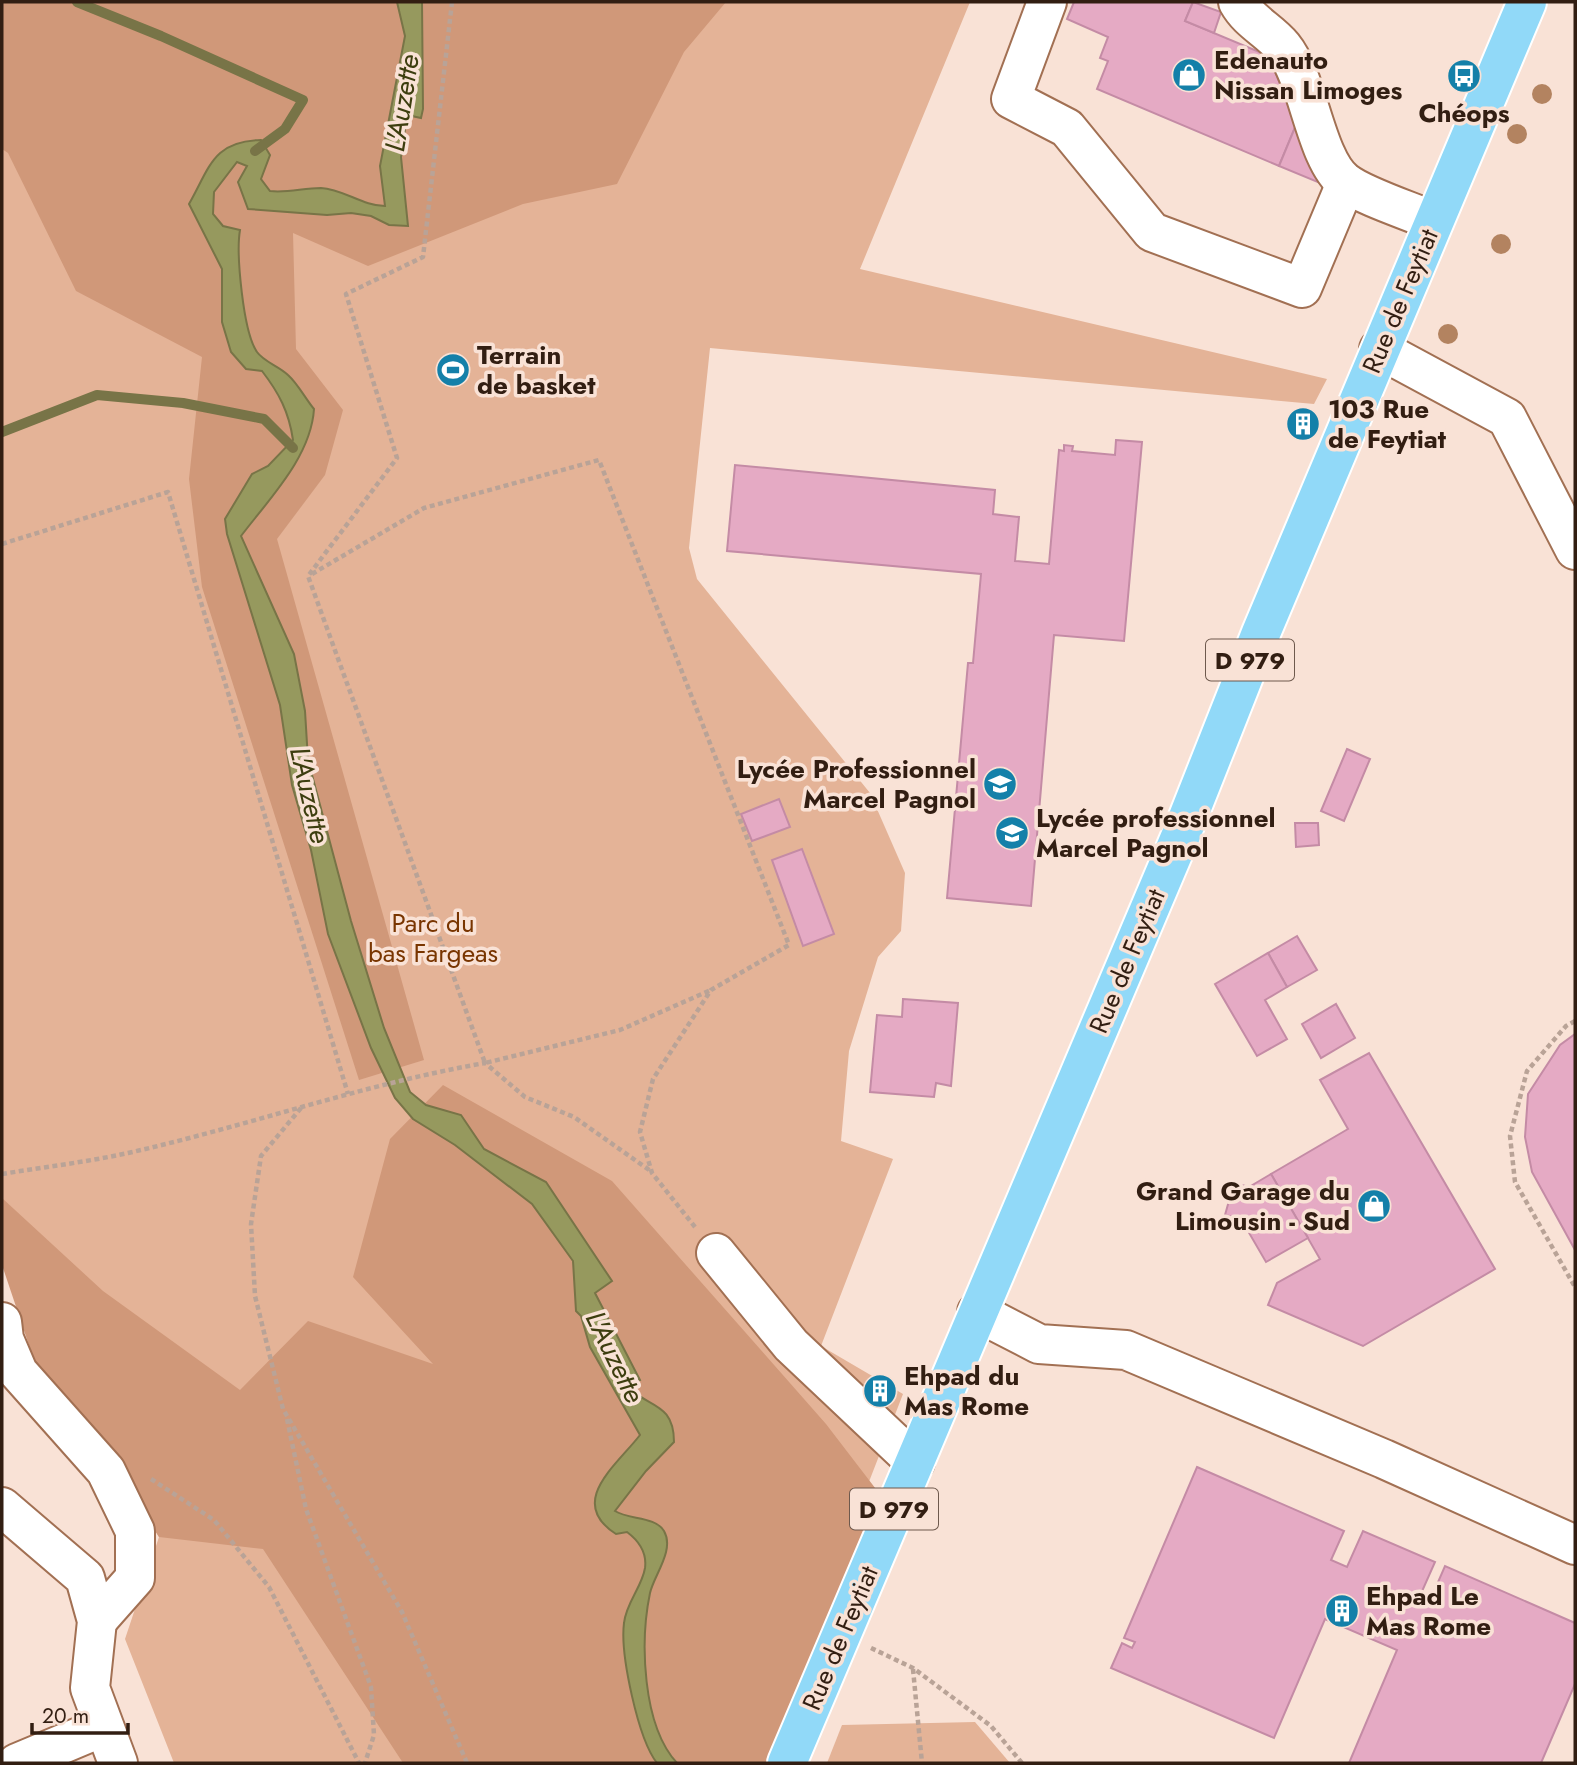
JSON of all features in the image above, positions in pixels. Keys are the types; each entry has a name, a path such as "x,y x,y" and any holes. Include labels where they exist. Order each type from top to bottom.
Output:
{"main road":[{"name":"Rue de Feytiat","path":"787,1763 1181,835 1433,221 1527,2"}],"lane":[{"path":"1047,2 1011,99 1067,128 1152,232 1302,288 1346,183"},
{"path":"1238,2 1246,16 1284,48 1314,117 1332,168 1346,183 1433,221"},
{"path":"1380,349 1507,418 1575,550"},
{"path":"716,1253 791,1345 915,1462"},
{"path":"977,1312 1039,1344 1126,1350 1384,1459 1575,1545"},
{"path":"2,1322 5,1339 18,1372 106,1471 135,1531 135,1578 97,1621"},
{"path":"2,1507 85,1578 97,1621 90,1688 118,1763"},
{"path":"17,1763 103,1727"}],"path":[{"path":"308,576 397,458 346,294 423,257 452,2"},
{"path":"2,1174 127,1153 301,1108 411,1076 485,1063 620,1030 711,990 789,945 599,460 424,508 308,576"},
{"path":"2,544 168,492 348,1094"},
{"path":"308,576 485,1063 525,1097 574,1117 652,1173 716,1253"},
{"path":"652,1173 640,1132 653,1079 711,990"},
{"path":"1575,1021 1566,1026 1527,1071 1510,1136 1515,1182 1575,1287"},
{"path":"301,1108 261,1156 251,1224 255,1296 286,1413 306,1509 372,1688 374,1735 365,1763"},
{"path":"286,1413 402,1612 467,1763"},
{"path":"106,1471 147,1476 214,1520 269,1587 359,1763"},
{"path":"842,1634 913,1668 991,1726 1022,1763"},
{"path":"913,1668 922,1763"}],"green space":[{"name":"Parc du bas Fargeas","path":"2,2 970,2 860,269 1327,379 1314,404 710,348 689,548 697,579 870,793 905,873 901,931 878,957 849,1051 841,1141 893,1159 821,1346 903,1394 760,1763 174,1763 125,1639 159,1537 94,1434 2,1265"},
{"path":"975,1722 1010,1763 827,1763 842,1725"}],"shaded area":[{"path":"2,2 726,2 684,52 617,184 523,204 368,266 293,233 296,349 343,410 325,475 277,539 424,1060 359,1080 202,587 189,479 202,357 76,291 8,153 2,149"},
{"path":"443,1085 612,1181 826,1424 882,1497 776,1763 403,1763 263,1549 159,1537 94,1434 37,1369 2,1265 2,1198 103,1291 240,1390 308,1321 433,1364 353,1277 390,1139"}],"water":[{"name":"L'Auzette","path":"397,2 422,2 423,109 421,118 407,115 401,157 408,226 389,225 371,216 351,213 327,215 248,209 238,182 247,166 237,162 214,192 213,214 223,226 240,230 242,292 252,342 260,355 292,379 314,409 311,427 297,461 241,536 294,654 305,711 308,760 351,921 384,1028 410,1092 426,1105 461,1115 484,1149 546,1182 612,1281 595,1293 640,1380 628,1386 664,1412 673,1429 674,1442 646,1471 615,1511 655,1523 667,1538 663,1562 650,1593 645,1658 650,1705 665,1747 677,1763 657,1763 650,1751 637,1716 628,1675 624,1623 645,1568 643,1552 627,1532 616,1534 602,1522 595,1509 601,1484 640,1435 590,1347 581,1316 576,1311 573,1261 532,1204 455,1145 413,1119 395,1098 371,1048 328,934 311,850 292,785 280,705 227,534 225,519 252,474 268,466 293,440 286,412 268,379 262,371 246,369 231,352 222,322 222,269 189,204 215,158 232,145 261,140 270,155 261,179 270,191 329,189 385,206 380,166 405,36"}],"building":[{"name":"Edenauto Nissan Limoges","path":"1074,2 1193,2 1185,21 1269,56 1296,125 1279,166 1097,89 1108,61 1100,58 1108,37 1067,19"},
{"path":"1193,2 1221,12 1214,33 1185,21"},
{"path":"1296,125 1320,183 1279,166"},
{"name":"103 Rue de Feytiat","path":"1302,413 1311,417 1305,434 1295,430"},
{"name":"Lycée Professionnel Marcel Pagnol","path":"1116,440 1142,442 1124,641 1054,635 1031,906 947,898 968,663 973,663 981,574 727,551 735,465 995,490 993,514 1019,517 1015,561 1049,564 1059,450 1064,451 1064,445 1073,446 1072,451 1115,455"},
{"path":"1347,749 1370,759 1344,821 1321,811"},
{"path":"779,799 790,827 752,841 741,814"},
{"path":"1295,823 1318,823 1319,845 1296,847"},
{"path":"802,849 834,934 803,946 772,860"},
{"path":"1297,936 1317,970 1287,987 1268,953"},
{"path":"1268,953 1287,987 1265,1000 1287,1039 1257,1056 1215,984"},
{"path":"903,999 958,1003 951,1086 936,1083 934,1097 870,1092 877,1015 902,1017"},
{"path":"1336,1004 1355,1038 1321,1058 1302,1024"},
{"path":"1575,1034 1575,1250 1532,1172 1525,1137 1528,1094 1560,1045"},
{"name":"Grand Garage du Limousin - Sud","path":"1369,1053 1495,1269 1363,1346 1268,1305 1277,1283 1320,1259 1271,1174 1348,1129 1320,1080"},
{"path":"1271,1174 1308,1238 1266,1262 1241,1219 1225,1215 1234,1183 1249,1187"},
{"name":"Ehpad du Mas Rome","path":"874,1384 889,1392 885,1399 870,1391"},
{"name":"Ehpad Le Mas Rome","path":"1197,1467 1344,1531 1331,1560 1347,1567 1363,1531 1435,1562 1419,1598 1429,1603 1445,1566 1575,1623 1575,1684 1541,1763 1349,1763 1397,1650 1325,1619 1274,1738 1111,1668 1122,1643 1132,1648 1135,1642 1124,1638"}],"waterway":[{"path":"77,2 161,36 303,100 285,129 255,151"},
{"path":"2,432 97,395 183,403 264,419 293,448"}],"place":[{"name":"Edenauto Nissan Limoges","path":"1189,75"},
{"name":"Chéops","path":"1464,76"},
{"name":"Terrain de basket","path":"453,370"},
{"name":"103 Rue de Feytiat","path":"1303,424"},
{"name":"Lycée Professionnel Marcel Pagnol","path":"1000,784"},
{"name":"Lycée professionnel Marcel Pagnol","path":"1012,833"},
{"name":"Grand Garage du Limousin - Sud","path":"1374,1206"},
{"name":"Ehpad du Mas Rome","path":"880,1391"},
{"name":"Ehpad Le Mas Rome","path":"1342,1611"}]}
